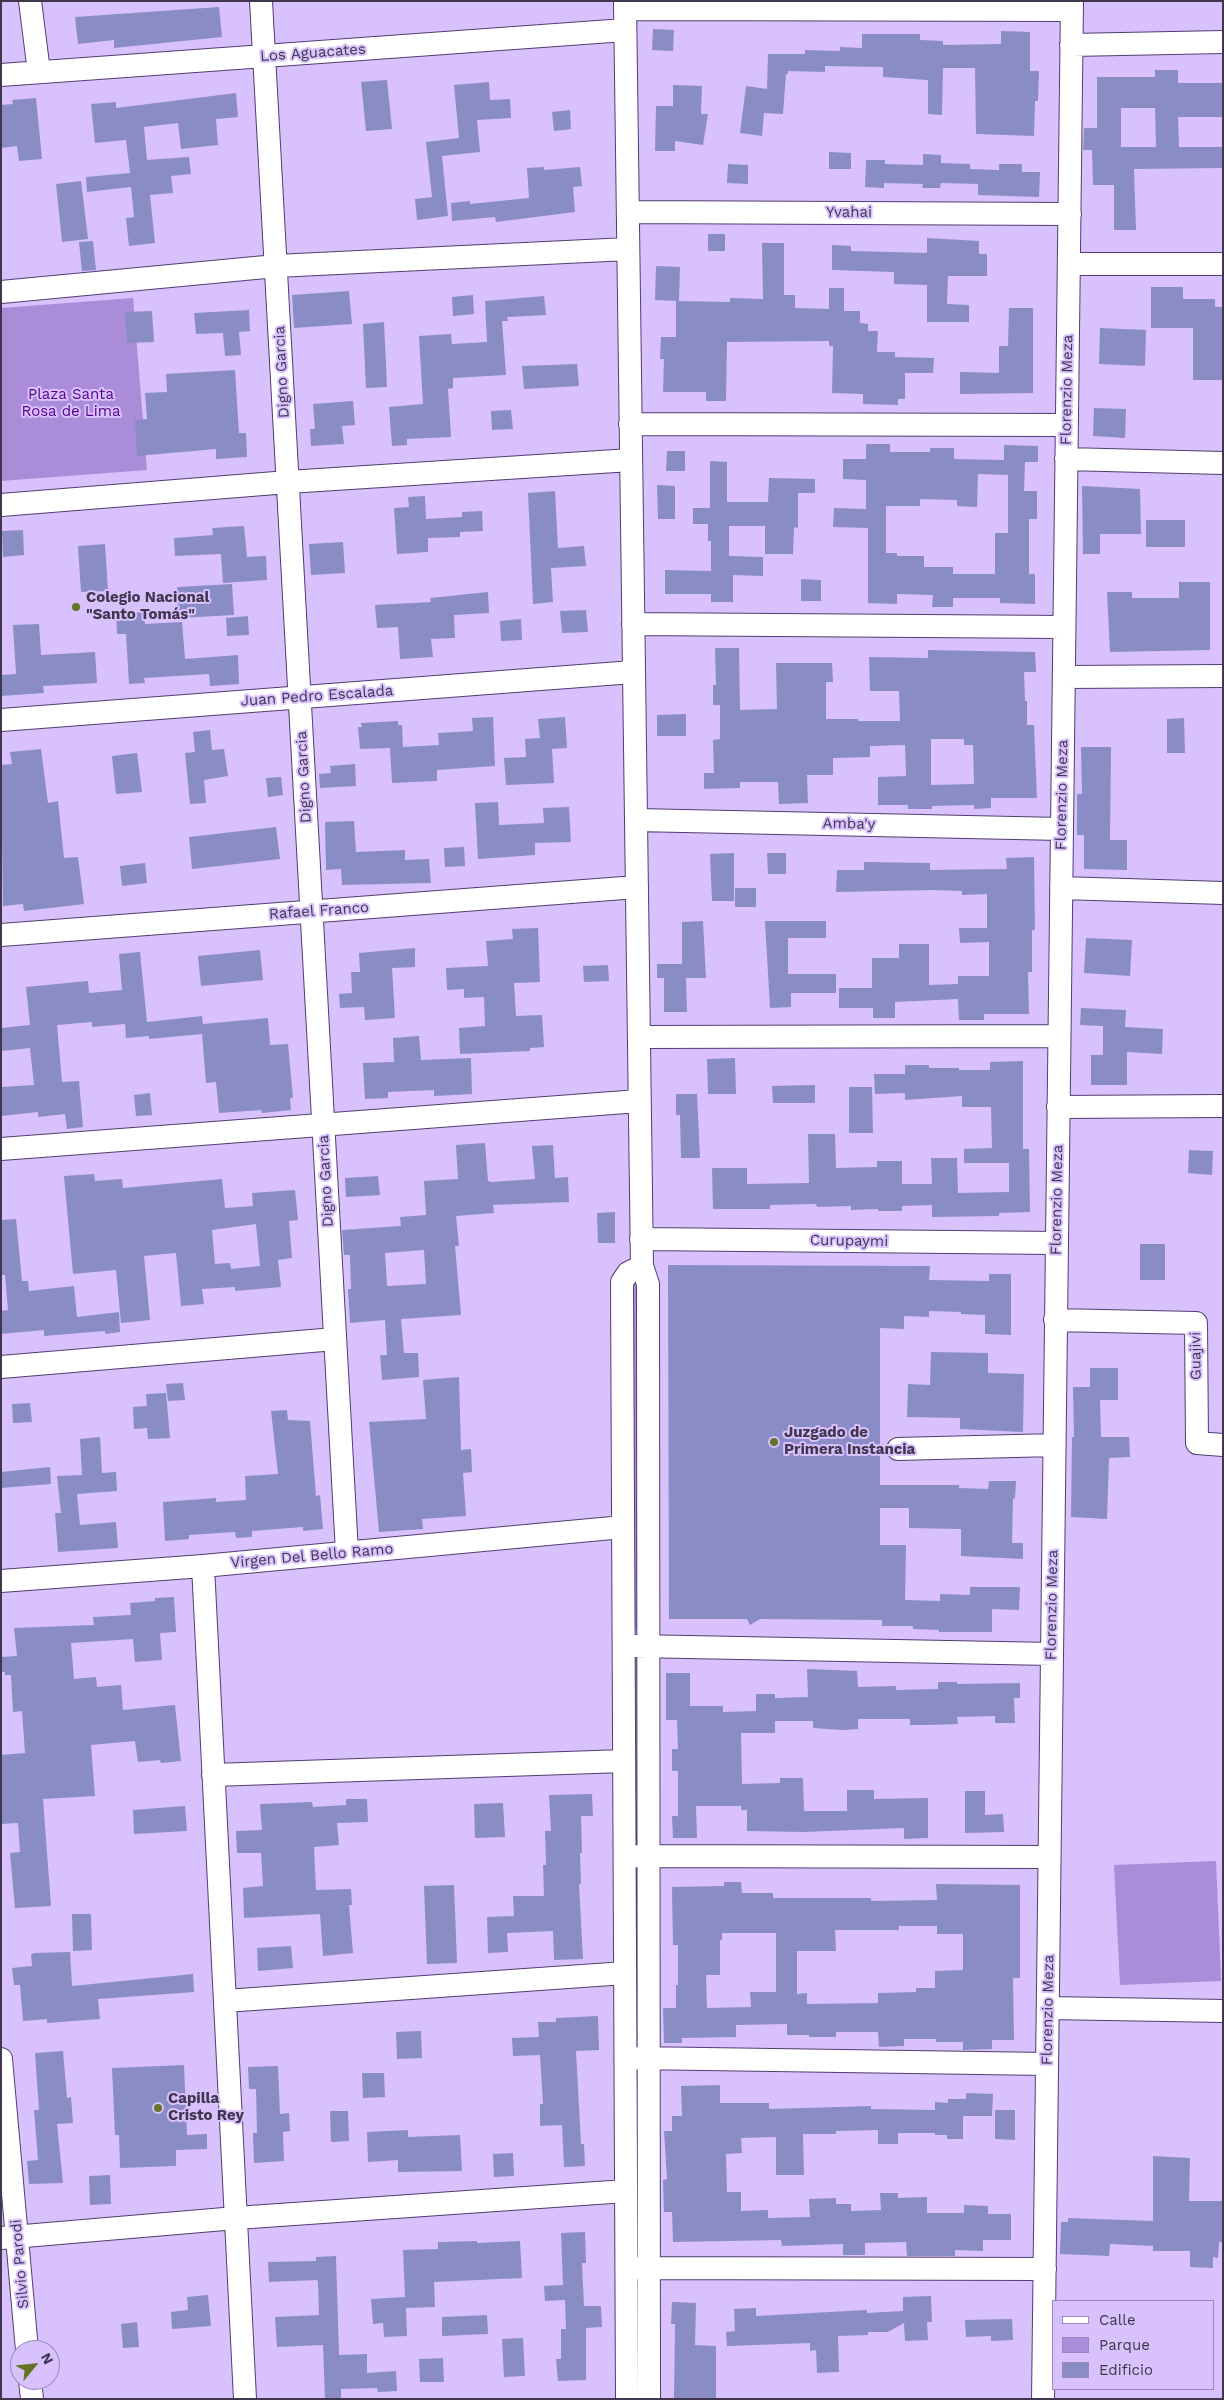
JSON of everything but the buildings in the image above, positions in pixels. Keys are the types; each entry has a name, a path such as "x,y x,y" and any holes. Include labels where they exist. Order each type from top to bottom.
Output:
{"street":[{"path":"30,1 39,72"},
{"name":"Digno Garcia","path":"261,1 347,1552"},
{"name":"Los Aguacates","path":"1,75 264,56 625,13 1072,6"},
{"name":"Florenzio Meza","path":"1043,2399 1072,6"},
{"path":"625,13 641,1239 642,1266 648,1284 649,2399"},
{"path":"1072,45 1223,42"},
{"name":"Yvahai","path":"628,212 1070,214"},
{"path":"1,292 276,266 628,249"},
{"path":"1069,264 1223,264"},
{"path":"630,424 1067,424"},
{"path":"1066,459 1223,463"},
{"path":"1,505 288,482 631,460"},
{"path":"633,624 1064,627"},
{"name":"Juan Pedro Escalada","path":"1,720 633,672"},
{"path":"1064,677 1223,676"},
{"name":"Amba'y","path":"636,820 1062,829"},
{"name":"Rafael Franco","path":"1,935 636,887"},
{"path":"1061,888 1223,893"},
{"path":"639,1036 1059,1036"},
{"path":"1,1149 639,1101"},
{"path":"1058,1107 1223,1106"},
{"name":"Curupaymi","path":"641,1239 1056,1243"},
{"path":"627,2399 622,1282 628,1273 642,1266"},
{"name":"Guajivi","path":"1056,1320 1196,1323 1197,1443 1223,1445"},
{"path":"1,1368 335,1340"},
{"path":"898,1448 1054,1445"},
{"name":"Virgen Del Bello Ramo","path":"1,1581 203,1566 623,1527"},
{"path":"203,1566 245,2399"},
{"path":"624,1646 1052,1654"},
{"path":"213,1775 624,1761"},
{"path":"624,1856 1049,1857"},
{"path":"225,2001 625,1973"},
{"path":"1048,2008 1223,2011"},
{"path":"625,2058 1047,2064"},
{"name":"Silvio Parodi","path":"1,2059 9,2237 25,2340"},
{"path":"9,2237 236,2218 626,2191"},
{"path":"626,2268 1045,2269"}],"green space":[{"name":"Plaza Santa Rosa de Lima","path":"133,298 147,470 1,481 1,308"},
{"path":"633,1282 638,1282 639,1630 635,1631"},
{"path":"635,1659 638,1660 638,1834 634,1834"},
{"path":"1216,1861 1221,1981 1120,1985 1114,1865"},
{"path":"638,1872 638,2042 636,2042 634,1874"}],"place":[{"name":"Colegio Nacional \"Santo Tomás\"","path":"76,607"},
{"name":"Juzgado de Primera Instancia","path":"774,1442"},
{"name":"Capilla Cristo Rey","path":"158,2108"}]}
